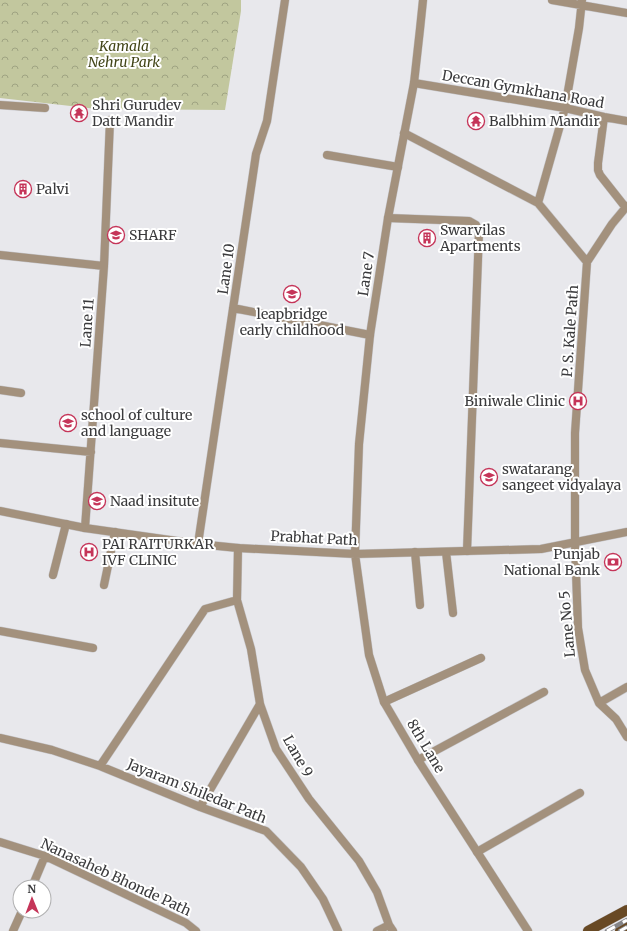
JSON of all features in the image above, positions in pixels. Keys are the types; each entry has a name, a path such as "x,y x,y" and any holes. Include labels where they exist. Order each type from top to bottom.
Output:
{"main road":[{"path":"588,931 627,910"},
{"path":"620,931 627,927"}],"street":[{"name":"Lane 10","path":"198,544 256,154 267,121 285,0"},
{"name":"Lane 7","path":"355,554 359,444 370,335 388,218 414,83 423,0"},
{"path":"552,0 582,3 627,13"},
{"path":"538,203 565,108 582,3"},
{"name":"Deccan Gymkhana Road","path":"414,83 565,108 627,121"},
{"path":"0,105 45,108"},
{"path":"604,117 598,170 600,175 626,207"},
{"name":"Lane 11","path":"85,528 104,266 110,120"},
{"path":"404,132 538,203 588,262"},
{"path":"327,155 398,167"},
{"name":"P. S. Kale Path","path":"575,543 575,433 588,262 612,224 626,207"},
{"path":"388,218 469,222 476,226 479,232 467,551"},
{"path":"0,255 104,266"},
{"path":"233,308 370,335"},
{"path":"0,390 21,393"},
{"path":"0,443 91,452"},
{"name":"Prabhat Path","path":"0,511 85,528 198,544 238,548 355,554 540,549 627,532"},
{"path":"53,575 66,524"},
{"path":"104,584 115,532"},
{"name":"Lane No 5","path":"575,543 578,628 585,670 599,703 616,719 627,737"},
{"name":"Lane 9","path":"238,548 237,600 251,649 260,704 276,749 309,799 359,861 377,892 391,928"},
{"path":"415,552 420,605"},
{"path":"446,552 453,613"},
{"name":"8th Lane","path":"355,554 369,655 384,702 418,760 528,931"},
{"path":"100,766 205,609 237,600"},
{"path":"0,631 93,648"},
{"path":"384,702 481,658"},
{"path":"599,703 627,687"},
{"path":"418,760 544,692"},
{"path":"200,807 260,704"},
{"name":"Jayaram Shiledar Path","path":"0,738 52,750 100,766 200,807 266,831 301,867 323,899 338,931"},
{"path":"477,852 580,793"},
{"name":"Nanasaheb Bhonde Path","path":"0,842 45,856 186,923 196,931"},
{"path":"35,879 45,856"},
{"path":"13,931 18,919"},
{"path":"377,931 391,928"}],"green space":[{"name":"Kamala Nehru Park","path":"0,0 241,0 241,11 225,110 97,109 0,98"}],"railway":[{"path":"607,931 627,920"},
{"path":"620,931 627,927"}],"place":[{"name":"Shri Gurudev Datt Mandir","path":"79,113"},
{"name":"Balbhim Mandir","path":"476,121"},
{"name":"Palvi","path":"23,189"},
{"name":"SHARF","path":"116,235"},
{"name":"Swarvilas Apartments","path":"427,238"},
{"name":"leapbridge early childhood","path":"292,294"},
{"name":"Biniwale Clinic","path":"578,401"},
{"name":"school of culture and language","path":"68,423"},
{"name":"swatarang sangeet vidyalaya","path":"489,477"},
{"name":"Naad insitute","path":"97,501"},
{"name":"PAI RAITURKAR IVF CLINIC","path":"89,552"},
{"name":"Punjab National Bank","path":"613,562"}]}
